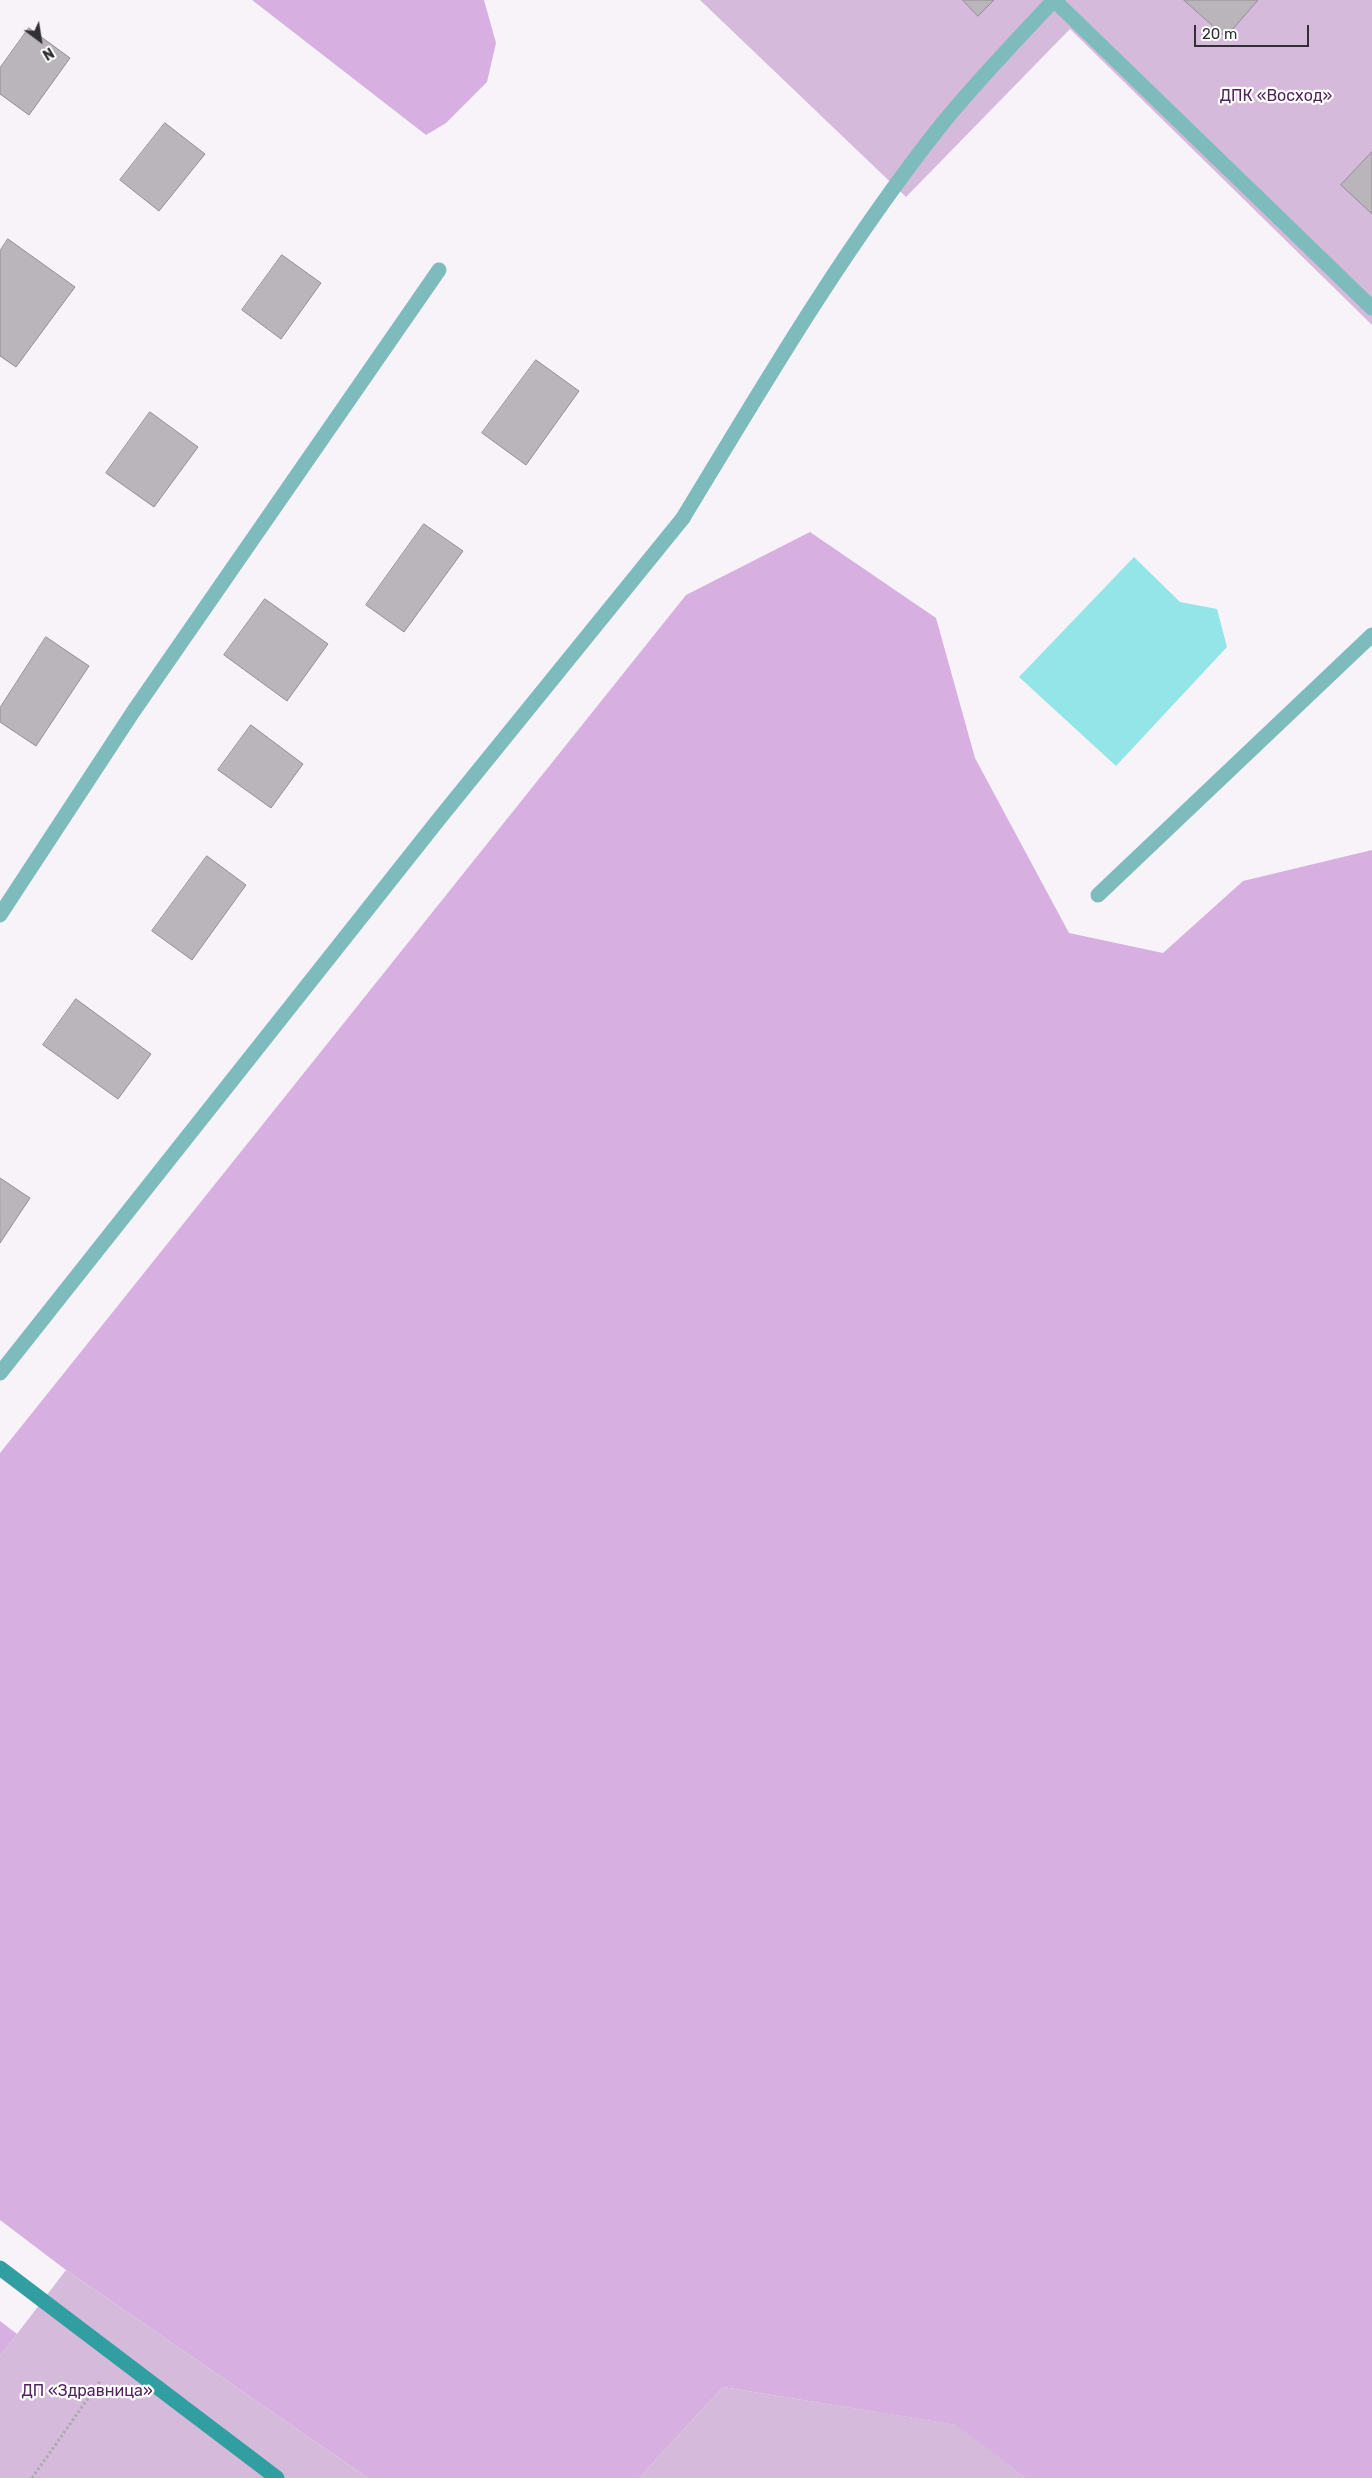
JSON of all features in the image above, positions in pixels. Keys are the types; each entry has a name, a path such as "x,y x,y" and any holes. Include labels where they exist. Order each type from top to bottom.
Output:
{"street":[{"path":"0,1373 439,819 683,518 798,328 938,129 1054,0 1372,308"},
{"path":"0,915 133,712 440,270"},
{"path":"1098,895 1372,635"},
{"path":"0,2268 277,2478"}],"path":[{"path":"32,2478 117,2358"}],"green space":[{"name":"ДПК «Восход»","path":"700,0 1372,0 1372,325 1070,29 906,197"},
{"name":"ДП «Здравница»","path":"66,2270 368,2478 0,2478 0,2356"},
{"path":"723,2387 957,2425 1025,2478 639,2478"}],"shaded area":[{"path":"252,0 484,0 496,43 487,82 446,123 426,135"},
{"path":"810,532 936,618 975,758 1069,933 1163,953 1243,881 1372,850 1372,2478 1025,2478 956,2425 723,2387 639,2478 368,2478 66,2270 0,2220 0,1453 686,595"},
{"path":"0,2321 17,2334 0,2356"}],"water":[{"path":"1134,557 1180,602 1217,609 1227,647 1116,766 1019,677"}],"building":[{"path":"963,0 994,0 978,16"},
{"path":"1184,0 1258,0 1226,37"},
{"path":"29,28 70,58 29,115 0,94 0,68"},
{"path":"165,123 205,154 159,211 120,180"},
{"path":"1372,152 1372,214 1341,185"},
{"path":"8,239 75,287 16,367 0,356 0,251"},
{"path":"282,255 321,283 281,339 242,310"},
{"path":"536,360 579,391 526,465 482,433"},
{"path":"150,412 198,447 154,507 106,473"},
{"path":"424,524 463,551 404,632 366,605"},
{"path":"265,599 328,644 287,701 224,655"},
{"path":"46,637 89,666 36,746 0,722 0,708"},
{"path":"251,725 303,764 271,808 218,770"},
{"path":"207,856 246,885 192,960 152,931"},
{"path":"76,999 151,1054 118,1099 43,1045"},
{"path":"0,1178 30,1198 0,1243"}]}
